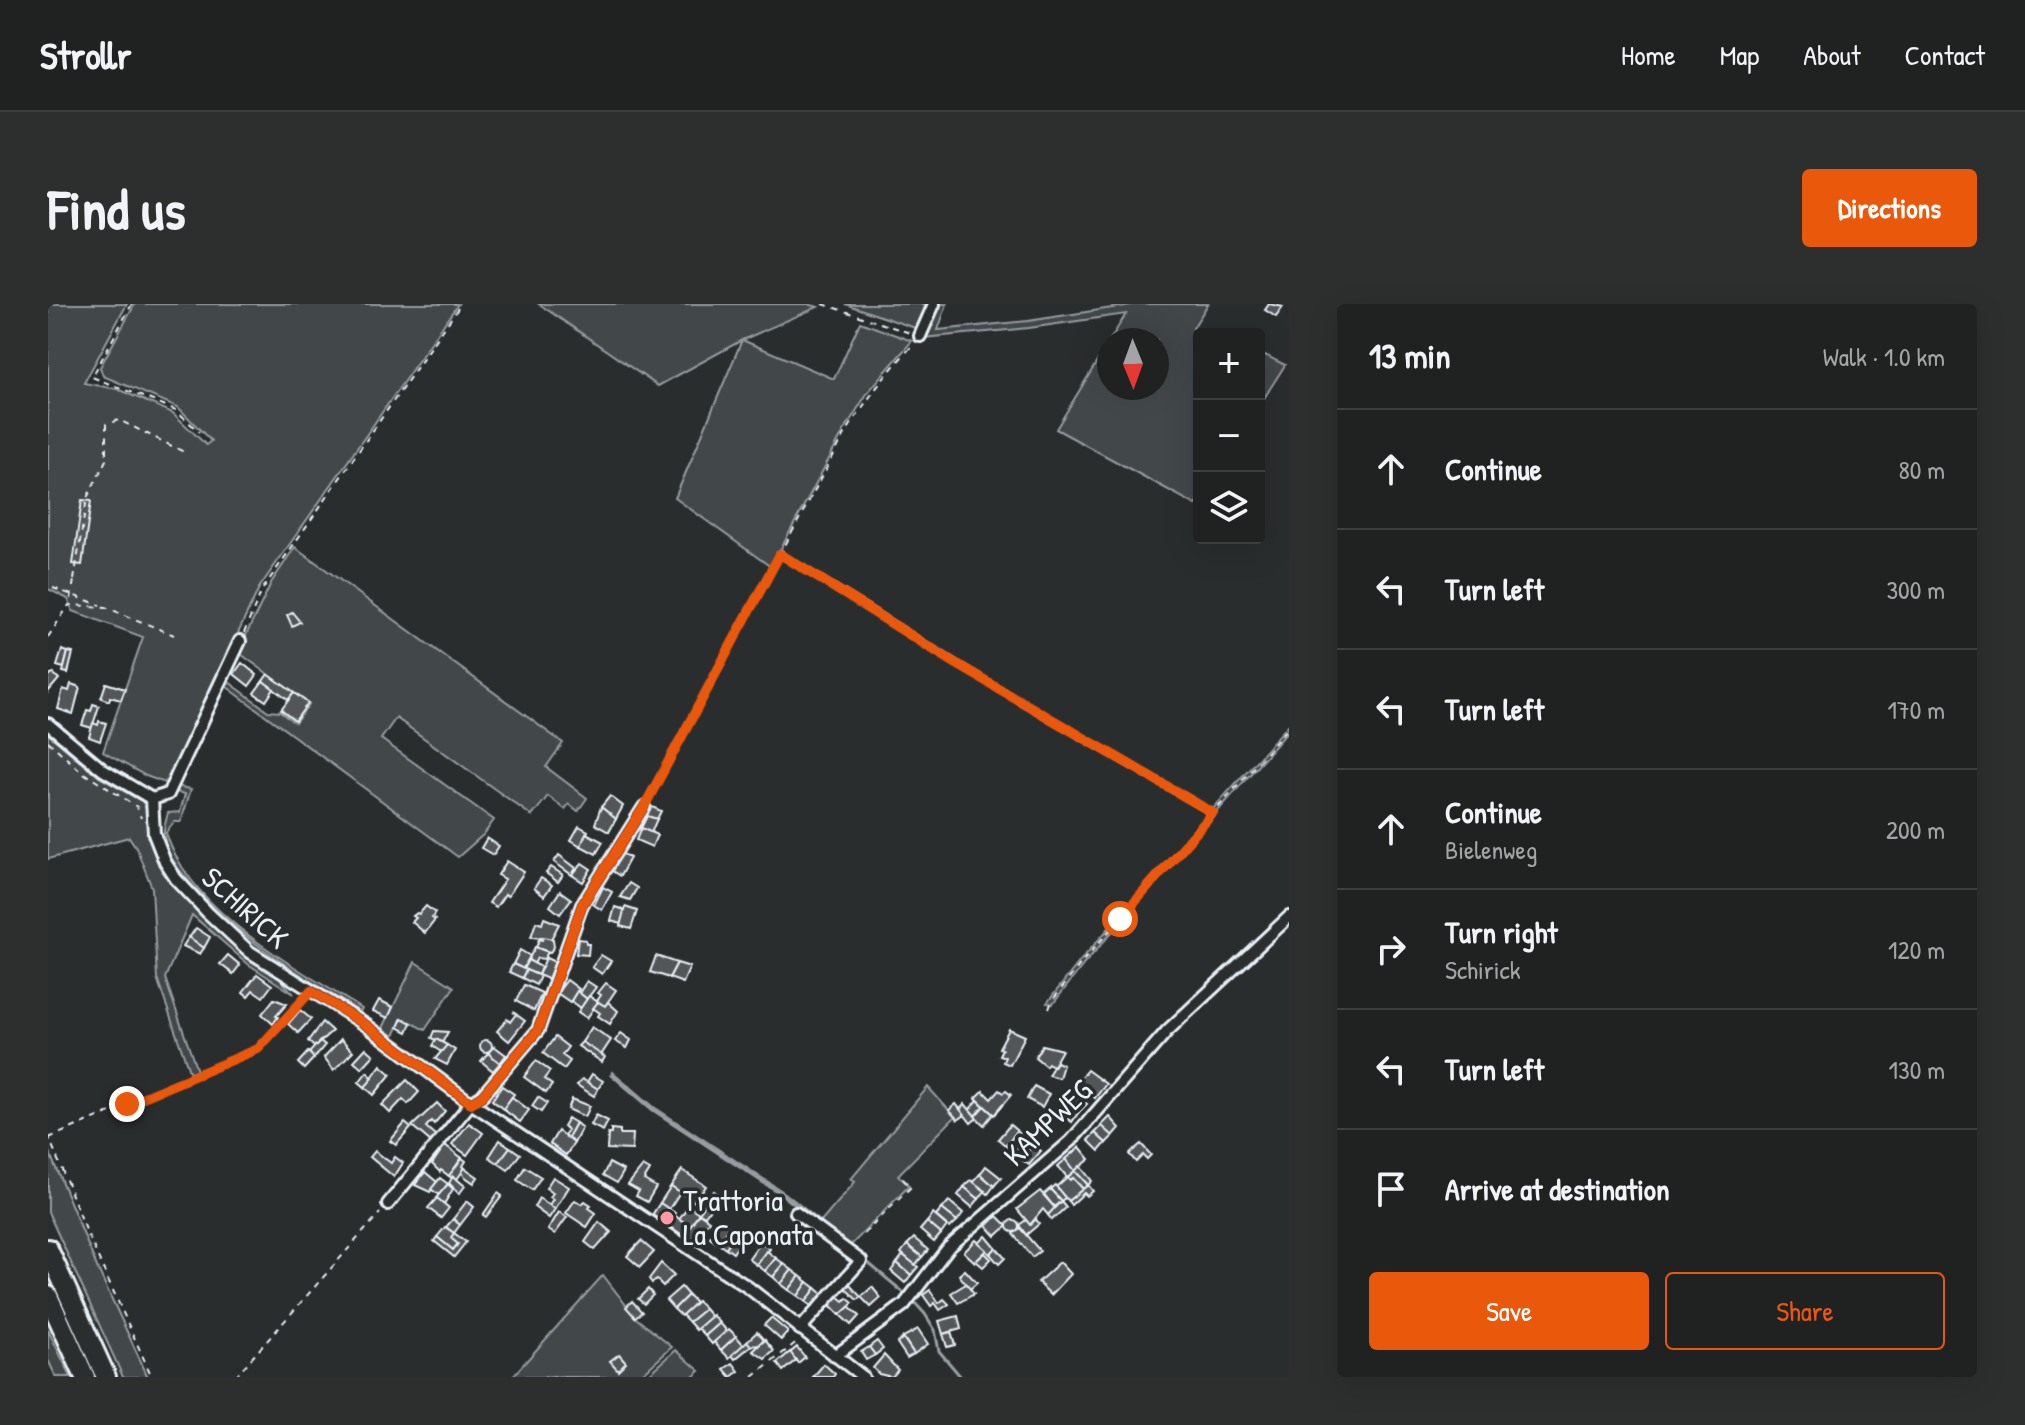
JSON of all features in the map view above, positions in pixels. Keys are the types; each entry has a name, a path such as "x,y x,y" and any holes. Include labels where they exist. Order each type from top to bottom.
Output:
{"highway":[{"path":"48,1249 106,1377"},
{"path":"48,1296 85,1377"}],"street":[{"path":"920,336 934,304"},
{"path":"48,724 103,770 152,799 168,794 240,641"},
{"name":"SCHIRICK","path":"152,799 158,848 176,879 228,934 250,952 366,1025 471,1103 749,1288 863,1377"},
{"path":"388,1204 471,1103 482,1096 538,1030 582,905 644,807"},
{"name":"KAMPWEG","path":"835,1356 904,1305 948,1248 1071,1141 1167,1031 1289,917"},
{"path":"796,1213 861,1261 803,1332"}],"path":[{"path":"132,304 92,377 176,410 199,432"},
{"path":"240,641 262,590 461,304"},
{"path":"644,807 845,434 869,396 920,336 823,304"},
{"path":"48,637 71,599 87,498 106,460 106,424 119,420 186,453"},
{"path":"780,554 958,665 1213,813"},
{"path":"53,588 174,635"},
{"path":"69,605 105,607"},
{"path":"1049,1009 1082,962 1289,727"},
{"path":"48,741 82,772 137,807 143,827"},
{"path":"152,1377 48,1137 258,1049 311,991"},
{"path":"864,1234 911,1187 903,1179 906,1176"},
{"path":"235,1377 388,1204"},
{"path":"753,1377 803,1332"}],"shaded area":[{"path":"48,304 127,304 84,383 117,389 173,413 206,445 211,441 178,407 103,376 100,367 135,304 458,304 259,588 168,784 146,776 103,752 143,637 73,611 68,599 48,589"},
{"path":"539,304 808,304 818,307 742,340 658,386"},
{"path":"845,304 929,304 918,329"},
{"path":"939,304 947,304 938,330 1028,321 1138,304 1208,304 1193,328 1193,503 1056,429 1097,362 1097,400 1169,400 1169,328 1117,328 1126,314 1029,328 922,338"},
{"path":"860,322 912,341 868,392 771,567 675,498 742,340 834,379"},
{"path":"1265,355 1285,365 1265,397"},
{"path":"295,547 563,743 546,767 587,798 578,811 569,804 565,809 548,796 532,816 396,718 381,739 494,820 484,834 458,857 223,684 225,679 268,711 280,712 295,723 309,704 238,652 271,583"},
{"path":"784,553 1025,702 1212,810 1289,724 1289,730 1084,964 1053,1004 1047,1003 1209,814 1023,706 781,557"},
{"path":"48,734 99,777 143,802 148,814 151,842 171,881 216,930 277,976 294,994 248,964 192,915 165,978 197,1071 190,1074 157,978 152,888 129,837 48,859"},
{"path":"176,786 191,789 181,822 174,822 166,833 179,862 198,888 249,935 362,1009 360,1012 250,940 211,905 183,875 171,857 164,837 168,813 180,812 185,794 174,791"},
{"path":"415,962 454,987 425,1030 402,1018 394,1036 383,1028"},
{"path":"613,1072 654,1107 785,1193 821,1222 855,1182 851,1179 928,1087 955,1117 898,1175 909,1186 851,1245 863,1256 861,1258 783,1196 652,1110 611,1075"},
{"path":"48,1149 97,1267 148,1377 123,1377 48,1212"},
{"path":"603,1275 636,1318 672,1347 639,1377 512,1377"},
{"path":"48,1330 71,1377 56,1377 48,1360"},
{"path":"676,1350 700,1371 693,1377 646,1377"}],"building":[{"path":"1269,304 1283,307 1276,317 1265,310"},
{"path":"82,500 91,501 82,565 73,564"},
{"path":"292,612 300,622 292,626 287,615"},
{"path":"62,650 68,652 64,668 57,666"},
{"path":"68,652 73,653 68,673 63,672"},
{"path":"242,663 257,675 249,686 234,674"},
{"path":"53,673 59,679 48,692 48,677"},
{"path":"268,674 294,693 288,700 263,681"},
{"path":"263,681 274,689 266,701 254,693"},
{"path":"106,683 125,689 121,700 101,698"},
{"path":"71,684 80,687 73,714 58,709 63,689 69,691"},
{"path":"294,693 308,703 295,721 281,710"},
{"path":"93,704 99,706 92,728 82,725 87,710 91,711"},
{"path":"99,721 106,723 100,741 89,737 93,723 98,725"},
{"path":"610,796 623,806 616,819 601,807"},
{"path":"650,806 661,811 657,819 646,816"},
{"path":"601,807 616,819 609,832 595,824"},
{"path":"647,816 657,819 651,833 641,828"},
{"path":"579,826 588,831 581,846 571,840"},
{"path":"641,828 657,835 652,847 636,840"},
{"path":"586,833 603,842 596,854 581,846"},
{"path":"487,838 499,846 493,855 481,848"},
{"path":"621,853 630,858 620,876 612,871"},
{"path":"559,855 576,868 572,875 554,862"},
{"path":"507,861 524,872 508,896 505,894 496,907 489,903 505,879 498,875"},
{"path":"582,863 591,869 583,882 572,875"},
{"path":"551,867 563,875 558,882 546,873"},
{"path":"541,878 552,885 544,896 534,888"},
{"path":"629,883 637,888 630,900 620,897"},
{"path":"603,887 612,892 602,910 594,905"},
{"path":"560,891 571,899 560,914 550,906"},
{"path":"426,906 435,913 432,918 435,920 425,933 412,922 416,918 413,916"},
{"path":"615,907 625,910 621,924 611,921"},
{"path":"625,907 637,911 631,929 620,926"},
{"path":"544,918 559,924 551,939 531,937 536,922 542,924"},
{"path":"196,928 210,937 204,948 189,938"},
{"path":"189,937 204,948 200,954 183,946"},
{"path":"543,937 553,939 554,947 550,952 536,948"},
{"path":"578,939 586,940 589,944 588,955 576,954"},
{"path":"535,947 548,952 544,959 537,958 534,964 528,960"},
{"path":"520,950 530,956 523,969 513,964"},
{"path":"228,955 240,965 233,974 220,964"},
{"path":"601,955 611,961 602,974 592,967"},
{"path":"656,956 677,963 669,978 650,972"},
{"path":"546,958 555,962 548,979 538,975"},
{"path":"528,960 541,967 538,975 523,969"},
{"path":"677,963 690,967 683,983 669,978"},
{"path":"513,964 526,970 522,978 509,972"},
{"path":"526,970 540,976 536,985 522,978"},
{"path":"257,974 272,985 263,997 253,990 248,996 243,992"},
{"path":"567,980 579,989 570,1002 557,993"},
{"path":"587,981 596,987 587,999 579,993"},
{"path":"606,983 616,990 605,1006 597,1001 601,995 598,993"},
{"path":"524,985 542,993 534,1011 516,1001"},
{"path":"577,991 587,999 581,1008 571,1001"},
{"path":"589,996 598,1002 587,1018 578,1012"},
{"path":"274,999 287,1004 273,1024 262,1014"},
{"path":"379,1000 393,1007 388,1018 373,1011"},
{"path":"598,1002 605,1006 608,1002 618,1011 610,1024 593,1008"},
{"path":"300,1010 311,1019 298,1033 288,1024"},
{"path":"516,1014 525,1021 509,1041 497,1031"},
{"path":"402,1018 411,1023 407,1032 398,1027"},
{"path":"322,1022 332,1031 314,1047 308,1041"},
{"path":"592,1027 611,1040 601,1055 582,1042"},
{"path":"1009,1029 1025,1036 1010,1065 1003,1062 1005,1057 999,1055 1002,1049 999,1048"},
{"path":"434,1031 448,1032 442,1043 431,1038"},
{"path":"621,1033 631,1040 627,1048 615,1041"},
{"path":"555,1037 568,1047 562,1055 570,1061 564,1069 543,1053"},
{"path":"341,1039 353,1051 334,1070 324,1057"},
{"path":"436,1039 447,1045 443,1053 432,1046"},
{"path":"486,1040 492,1046 486,1052 480,1046"},
{"path":"320,1041 325,1045 314,1058 309,1053"},
{"path":"582,1042 605,1057 602,1062 578,1046"},
{"path":"447,1045 455,1050 447,1065 435,1059"},
{"path":"1042,1045 1062,1050 1053,1066 1048,1063 1046,1066 1035,1057"},
{"path":"494,1046 506,1055 500,1063 488,1053"},
{"path":"366,1048 374,1055 362,1068 354,1061"},
{"path":"308,1052 314,1058 304,1069 298,1063"},
{"path":"488,1053 500,1063 493,1071 481,1061"},
{"path":"536,1061 550,1071 544,1079 552,1085 546,1093 524,1077"},
{"path":"1056,1062 1063,1065 1059,1078 1048,1075"},
{"path":"381,1065 391,1074 374,1095 365,1087"},
{"path":"1087,1070 1106,1084 1095,1098 1076,1083"},
{"path":"367,1072 373,1078 365,1087 359,1082"},
{"path":"592,1074 603,1081 598,1089 587,1082"},
{"path":"582,1079 598,1089 594,1096 577,1085"},
{"path":"407,1080 419,1092 408,1104 403,1099 390,1113 382,1105"},
{"path":"502,1086 514,1094 503,1109 492,1100"},
{"path":"1034,1086 1049,1094 1042,1107 1027,1099"},
{"path":"999,1090 1011,1095 994,1115 976,1098 983,1091 991,1099"},
{"path":"1073,1094 1087,1104 1079,1112 1066,1102"},
{"path":"512,1097 529,1110 520,1122 503,1109"},
{"path":"538,1097 547,1103 541,1112 532,1106"},
{"path":"572,1099 590,1106 585,1117 568,1109"},
{"path":"978,1100 984,1106 975,1116 969,1110"},
{"path":"1066,1102 1079,1112 1072,1122 1059,1112"},
{"path":"437,1103 445,1111 434,1124 431,1121 426,1127 436,1136 431,1142 412,1126"},
{"path":"956,1104 965,1115 958,1120 949,1110"},
{"path":"965,1104 977,1118 971,1123 960,1109"},
{"path":"984,1106 993,1114 984,1125 975,1116"},
{"path":"596,1115 608,1121 603,1131 591,1125"},
{"path":"1110,1117 1120,1128 1113,1136 1101,1126"},
{"path":"568,1118 576,1123 568,1138 564,1135 568,1130 563,1126"},
{"path":"405,1123 411,1128 396,1145 390,1141"},
{"path":"469,1123 483,1133 467,1155 452,1144"},
{"path":"576,1123 582,1128 574,1143 568,1138"},
{"path":"1010,1125 1017,1131 1006,1146 998,1139"},
{"path":"1102,1126 1113,1136 1106,1143 1095,1133"},
{"path":"611,1129 620,1130 620,1134 633,1134 632,1150 607,1149"},
{"path":"558,1131 574,1143 566,1155 550,1144"},
{"path":"1017,1131 1025,1138 1013,1152 1006,1146"},
{"path":"1095,1133 1106,1143 1099,1151 1088,1140"},
{"path":"1025,1138 1033,1145 1021,1159 1013,1152"},
{"path":"500,1140 510,1147 498,1163 489,1157"},
{"path":"1141,1144 1151,1155 1147,1159 1143,1155 1136,1162 1129,1154"},
{"path":"445,1145 462,1158 449,1176 432,1164"},
{"path":"1033,1145 1041,1151 1029,1165 1021,1159"},
{"path":"510,1147 520,1154 508,1170 498,1163"},
{"path":"1080,1147 1090,1159 1075,1171 1066,1159"},
{"path":"375,1151 391,1163 395,1157 403,1163 394,1177 370,1157"},
{"path":"462,1158 466,1161 465,1168 457,1179 452,1178 449,1176"},
{"path":"1066,1159 1075,1171 1067,1177 1058,1166"},
{"path":"609,1163 624,1171 617,1183 603,1175"},
{"path":"643,1166 650,1170 644,1180 656,1187 647,1202 636,1196 639,1191 628,1185"},
{"path":"986,1166 1001,1178 994,1186 980,1174"},
{"path":"1080,1166 1092,1181 1088,1185 1075,1171"},
{"path":"525,1167 541,1177 532,1190 517,1180"},
{"path":"465,1168 478,1177 474,1183 464,1176 462,1171"},
{"path":"682,1170 706,1186 695,1202 671,1186"},
{"path":"1075,1171 1088,1185 1083,1189 1068,1177"},
{"path":"425,1172 437,1182 430,1192 415,1185"},
{"path":"980,1174 994,1186 988,1194 973,1182"},
{"path":"453,1176 465,1186 459,1194 449,1183"},
{"path":"553,1177 569,1187 555,1209 549,1205 553,1193 546,1188"},
{"path":"1067,1177 1070,1180 1073,1178 1083,1189 1068,1201 1056,1187"},
{"path":"440,1178 448,1184 439,1195 431,1189"},
{"path":"971,1180 985,1191 979,1199 964,1187"},
{"path":"448,1184 453,1189 444,1204 436,1198"},
{"path":"1055,1185 1065,1198 1061,1201 1050,1189"},
{"path":"1088,1185 1093,1191 1087,1196 1084,1193 1071,1205 1068,1201"},
{"path":"671,1186 680,1192 669,1209 660,1203"},
{"path":"964,1187 979,1199 972,1207 958,1195"},
{"path":"1050,1189 1061,1201 1054,1207 1044,1194"},
{"path":"714,1191 719,1195 705,1216 699,1213"},
{"path":"1040,1191 1055,1208 1048,1215 1043,1209 1030,1225 1017,1209"},
{"path":"498,1193 502,1196 486,1217 483,1215"},
{"path":"437,1198 449,1208 441,1218 428,1208"},
{"path":"539,1198 555,1209 549,1218 534,1207"},
{"path":"575,1200 582,1204 585,1201 596,1213 587,1227 566,1213"},
{"path":"467,1201 474,1207 460,1225 453,1219"},
{"path":"949,1201 963,1213 957,1221 942,1209"},
{"path":"1061,1201 1066,1207 1052,1220 1048,1215"},
{"path":"660,1203 675,1213 668,1225 652,1215"},
{"path":"688,1206 699,1213 690,1226 679,1219"},
{"path":"942,1209 957,1221 950,1228 936,1216"},
{"path":"559,1212 567,1217 555,1234 548,1230"},
{"path":"699,1213 709,1220 694,1243 668,1225 674,1215 690,1226"},
{"path":"933,1214 947,1226 941,1234 927,1222"},
{"path":"997,1216 1007,1226 996,1236 987,1226"},
{"path":"453,1219 460,1225 454,1233 446,1227"},
{"path":"1036,1219 1039,1224 1026,1235 1019,1225 1026,1220 1030,1225"},
{"path":"721,1221 729,1226 718,1243 710,1237"},
{"path":"1008,1221 1018,1221 1018,1231 1008,1231"},
{"path":"599,1222 611,1232 595,1250 585,1242"},
{"path":"927,1222 941,1234 934,1242 920,1230"},
{"path":"729,1226 736,1232 726,1248 718,1243"},
{"path":"445,1227 454,1233 451,1238 458,1244 453,1250 437,1237"},
{"path":"1020,1228 1040,1251 1032,1257 1013,1234"},
{"path":"736,1232 744,1237 733,1253 726,1248"},
{"path":"454,1233 466,1242 454,1257 434,1241 437,1237 453,1250 458,1244 451,1238"},
{"path":"986,1236 996,1248 990,1254 979,1243"},
{"path":"914,1238 928,1250 922,1257 907,1245"},
{"path":"976,1240 987,1250 975,1262 964,1252"},
{"path":"641,1241 654,1252 640,1267 627,1256"},
{"path":"761,1242 770,1249 757,1265 749,1259"},
{"path":"907,1245 922,1257 915,1265 901,1253"},
{"path":"996,1248 1005,1258 999,1264 990,1254"},
{"path":"767,1251 776,1258 765,1271 757,1265"},
{"path":"985,1253 991,1259 983,1267 976,1261"},
{"path":"903,1255 918,1267 911,1275 897,1263"},
{"path":"776,1258 784,1264 773,1277 765,1271"},
{"path":"1060,1262 1071,1274 1051,1295 1038,1282"},
{"path":"661,1263 674,1275 663,1286 657,1280 652,1283 649,1279"},
{"path":"897,1263 911,1275 905,1283 891,1271"},
{"path":"784,1264 792,1270 781,1284 773,1277"},
{"path":"792,1270 800,1276 789,1290 781,1284"},
{"path":"965,1270 977,1283 970,1289 959,1275"},
{"path":"800,1276 808,1282 798,1296 789,1290"},
{"path":"808,1282 816,1288 806,1302 798,1296"},
{"path":"847,1282 861,1297 857,1300 843,1286"},
{"path":"966,1284 974,1294 958,1303 951,1293"},
{"path":"681,1287 688,1295 674,1309 666,1300"},
{"path":"872,1287 881,1298 871,1307 861,1297"},
{"path":"816,1288 824,1295 814,1308 806,1302"},
{"path":"648,1289 653,1295 644,1304 638,1299"},
{"path":"930,1290 939,1303 944,1299 949,1304 940,1310 935,1303 931,1306 923,1295"},
{"path":"688,1295 696,1303 681,1316 674,1309"},
{"path":"838,1296 853,1303 840,1315 830,1305"},
{"path":"632,1301 642,1312 635,1317 626,1307"},
{"path":"697,1301 705,1309 689,1322 682,1315"},
{"path":"849,1307 859,1316 851,1325 840,1315"},
{"path":"705,1309 712,1317 696,1330 689,1322"},
{"path":"713,1315 720,1323 705,1336 698,1328"},
{"path":"958,1316 961,1329 943,1334 939,1321"},
{"path":"771,1318 788,1332 781,1340 764,1325"},
{"path":"720,1323 727,1331 712,1344 705,1336"},
{"path":"729,1329 736,1336 721,1350 714,1342"},
{"path":"918,1329 928,1344 914,1354 903,1337"},
{"path":"757,1332 764,1340 759,1345 751,1346 747,1341"},
{"path":"951,1332 955,1345 947,1347 943,1334"},
{"path":"736,1336 744,1345 729,1358 721,1350"},
{"path":"903,1338 914,1354 907,1358 897,1343"},
{"path":"765,1340 774,1351 765,1359 753,1351"},
{"path":"747,1341 751,1346 735,1359 732,1355"},
{"path":"877,1341 883,1349 875,1355 869,1347"},
{"path":"797,1347 805,1357 798,1363 790,1353"},
{"path":"869,1347 875,1355 866,1360 861,1352"},
{"path":"790,1352 796,1360 783,1371 777,1363"},
{"path":"619,1354 626,1362 618,1370 610,1361"},
{"path":"884,1355 898,1370 892,1377 879,1374 873,1368"},
{"path":"733,1363 739,1371 731,1377 724,1369"},
{"path":"824,1364 835,1374 833,1377 813,1377"}],"waterway":[{"path":"613,1074 653,1109 784,1195 846,1244"},
{"path":"867,1262 903,1292"},
{"path":"916,1304 935,1330 939,1351 961,1377"}],"place":[{"name":"Trattoria La Caponata","path":"667,1218"}],"route":[{"path":"127,1104 258,1049 311,991 366,1025 471,1103 482,1096 538,1030 582,905 644,807 780,554 955,663 1213,813 1120,919"}]}
